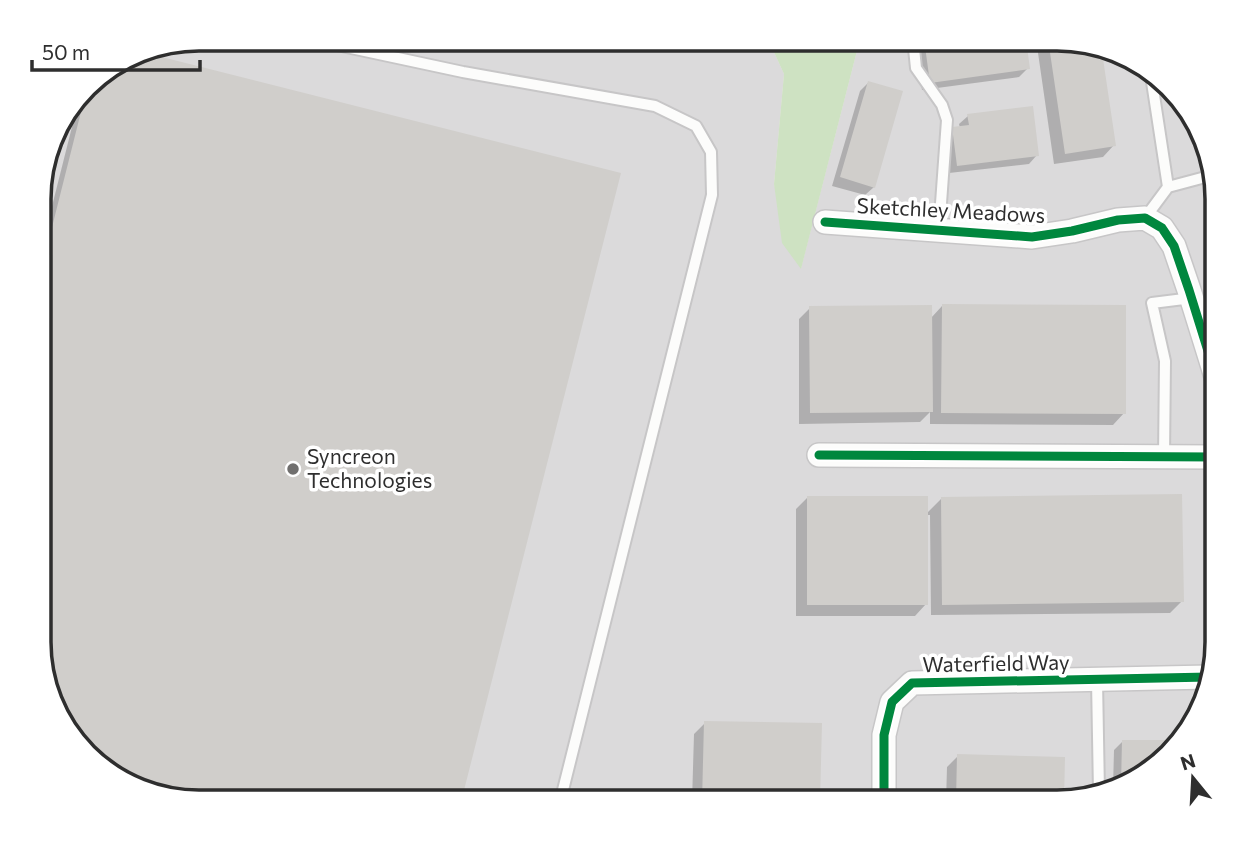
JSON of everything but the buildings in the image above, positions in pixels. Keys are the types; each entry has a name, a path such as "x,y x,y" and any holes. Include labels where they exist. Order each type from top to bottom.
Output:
{"street":[{"name":"Sketchley Meadows","path":"825,222 1032,237 1072,232 1118,220 1145,218"},
{"path":"1145,218 1162,228 1174,246 1205,341"},
{"path":"819,455 1205,457"},
{"name":"Waterfield Way","path":"884,790 884,735 892,702 912,684 1200,677"}],"lane":[{"path":"368,51 463,72 655,106 696,126 711,152 712,195 563,790"},
{"path":"914,51 916,68 942,105 947,120 939,231"},
{"path":"1152,85 1168,187"},
{"path":"1145,218 1168,187 1203,178"},
{"path":"1164,457 1165,360 1152,303 1192,298"},
{"path":"1097,680 1099,784"}],"shaded area":[{"path":"773,51 784,74 774,184 801,268 857,51 1077,52 1114,62 1140,76 1169,101 1180,116 1197,151 1205,189 1205,652 1197,690 1190,708 1169,740 1166,743 1158,743 1158,751 1155,754 1114,779 1067,790 199,790 170,787 133,775 101,754 81,732 62,699 52,662 51,199 56,160 66,133 81,109 101,87 142,62 179,52"}],"green space":[{"path":"773,51 857,51 801,269 782,243 774,184 784,74"}],"cycle path":[{"path":"825,222 1032,237 1118,220 1145,218 1162,228 1174,246 1205,341"},
{"path":"819,455 1205,457"},
{"path":"884,790 884,735 892,702 912,683 1200,677"}],"place":[{"name":"Syncreon Technologies","path":"293,469"}]}
